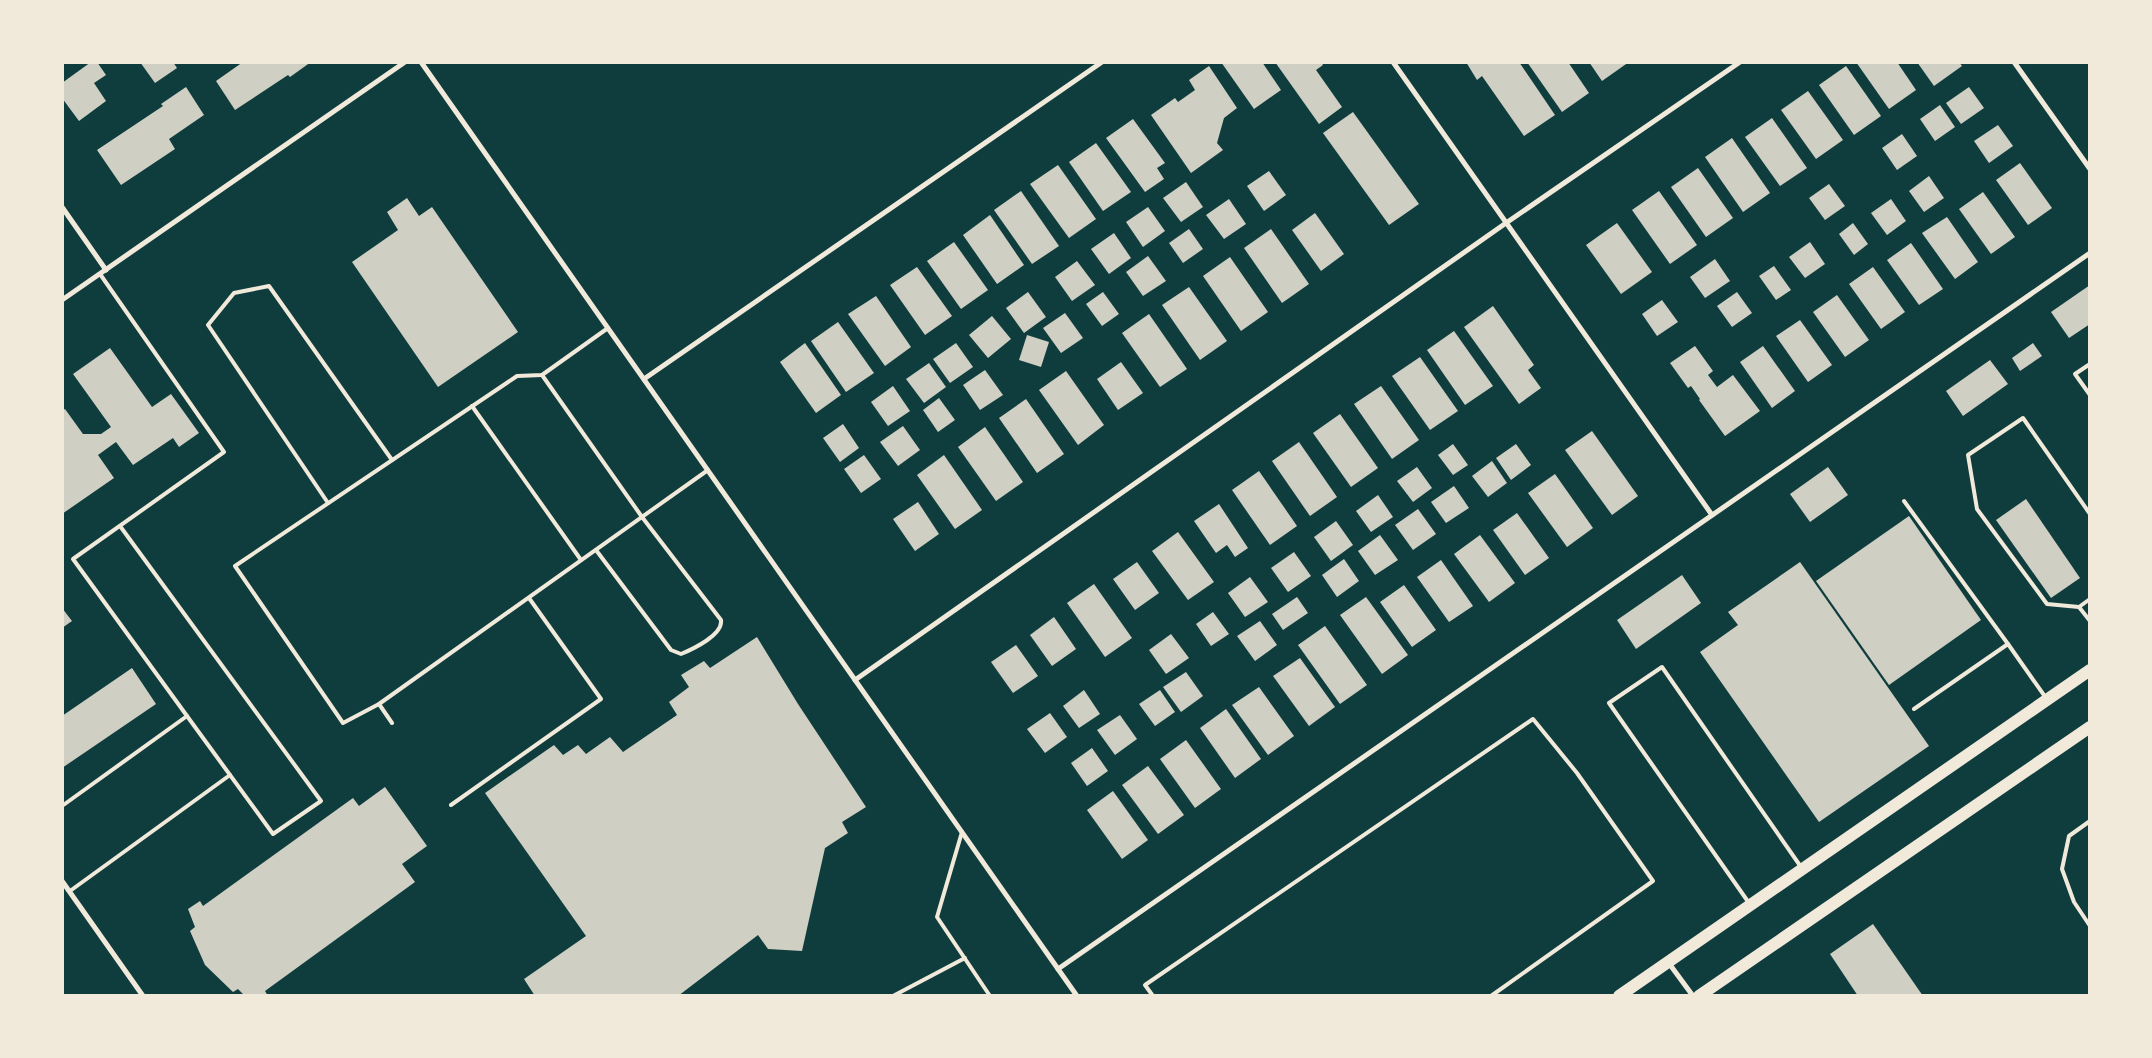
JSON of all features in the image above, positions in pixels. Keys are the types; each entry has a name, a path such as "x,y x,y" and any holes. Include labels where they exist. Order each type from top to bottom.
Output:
{"main road":[{"path":"1619,996 2090,670"},
{"path":"1699,996 2090,727"}],"street":[{"path":"62,300 406,62"},
{"path":"421,62 1077,996"},
{"path":"644,379 1102,62"},
{"path":"1393,62 1712,515"},
{"path":"855,680 1506,223 1740,62"},
{"path":"2014,62 2090,170"},
{"path":"62,208 106,270"},
{"path":"1058,969 2090,253"},
{"path":"62,881 143,996"},
{"path":"1668,962 1693,996"}],"lane":[{"path":"100,274 224,452 73,559 273,834 321,801 120,526"},
{"path":"328,503 208,325 234,293 269,286 392,460"},
{"path":"608,328 542,375 517,376 235,566 343,723 379,704 708,470"},
{"path":"2090,364 2075,374 2090,395"},
{"path":"542,375 642,517 721,620 722,625 719,630 694,649 681,654 671,650 596,550"},
{"path":"472,406 581,560"},
{"path":"2090,514 2023,418 1968,456 1977,510 2047,604 2079,607 2090,599"},
{"path":"1904,501 2047,699"},
{"path":"451,805 600,699 529,598"},
{"path":"2079,607 2090,621"},
{"path":"1914,709 2008,644"},
{"path":"1751,904 1609,703 1662,667 1802,869"},
{"path":"379,704 392,723"},
{"path":"62,806 187,716"},
{"path":"1153,996 1145,985 1533,719 1577,773 1653,881 1492,996"},
{"path":"70,892 230,775"},
{"path":"2090,821 2069,836 2062,869 2074,902 2090,926"},
{"path":"962,832 937,917 990,996"},
{"path":"893,996 964,958"}],"building":[{"path":"91,62 97,62 106,75 94,83 106,101 79,121 62,98 62,83"},
{"path":"140,62 173,62 177,68 155,83"},
{"path":"243,62 311,62 235,110 216,81"},
{"path":"1221,62 1262,62 1281,90 1254,109"},
{"path":"1275,62 1321,62 1323,65 1316,70 1342,107 1319,124"},
{"path":"1466,62 1519,62 1555,115 1524,136 1482,76 1477,80"},
{"path":"1527,62 1568,62 1589,93 1562,112"},
{"path":"1589,62 1629,62 1602,81"},
{"path":"1856,62 1897,62 1916,90 1889,109"},
{"path":"1917,62 1959,62 1962,66 1934,86"},
{"path":"1209,66 1237,108 1224,118 1217,143 1223,150 1191,173 1151,115 1175,98 1178,102 1195,90 1189,80"},
{"path":"1846,66 1881,116 1854,135 1819,85"},
{"path":"186,87 204,115 169,139 175,149 121,185 97,150 163,106 161,104"},
{"path":"1969,87 1984,108 1961,124 1946,103"},
{"path":"1808,91 1843,140 1816,159 1781,110"},
{"path":"1940,105 1955,127 1935,141 1920,119"},
{"path":"1353,112 1419,204 1389,225 1323,133"},
{"path":"1772,118 1807,168 1780,186 1745,137"},
{"path":"1133,119 1165,163 1157,168 1164,179 1145,192 1106,138"},
{"path":"1998,125 2013,146 1989,163 1974,141"},
{"path":"1902,134 1917,156 1897,170 1882,148"},
{"path":"1732,138 1770,193 1743,212 1705,157"},
{"path":"1096,143 1131,192 1103,211 1069,162"},
{"path":"2020,163 2052,208 2028,225 1996,180"},
{"path":"1058,165 1096,219 1069,238 1030,184"},
{"path":"1698,168 1733,218 1706,237 1671,187"},
{"path":"1269,171 1286,195 1264,211 1247,186"},
{"path":"1929,176 1944,198 1924,212 1909,191"},
{"path":"1186,182 1203,207 1181,222 1163,198"},
{"path":"1829,184 1845,206 1825,220 1809,198"},
{"path":"1021,191 1059,246 1032,264 994,210"},
{"path":"1659,191 1697,245 1670,264 1632,210"},
{"path":"1983,192 2015,237 1991,254 1959,209"},
{"path":"407,198 419,216 432,207 518,332 438,387 352,262 398,230 387,212"},
{"path":"1229,199 1246,224 1224,239 1206,215"},
{"path":"1891,199 1906,221 1887,235 1871,213"},
{"path":"1148,207 1165,231 1143,247 1126,222"},
{"path":"1315,213 1344,254 1321,271 1292,230"},
{"path":"990,215 1024,265 997,284 963,235"},
{"path":"1947,217 1978,262 1955,279 1922,233"},
{"path":"1617,223 1652,272 1621,294 1586,245"},
{"path":"1853,223 1868,244 1854,255 1839,234"},
{"path":"1189,229 1203,249 1183,263 1169,243"},
{"path":"1271,229 1309,284 1282,303 1244,248"},
{"path":"1114,233 1131,258 1109,274 1091,249"},
{"path":"954,242 988,290 961,309 927,261"},
{"path":"1810,242 1825,264 1805,278 1789,257"},
{"path":"1911,243 1943,289 1919,305 1887,260"},
{"path":"1148,256 1166,281 1143,296 1126,272"},
{"path":"1230,257 1268,312 1241,331 1203,276"},
{"path":"1715,259 1730,281 1705,298 1690,277"},
{"path":"1077,261 1095,285 1072,301 1055,277"},
{"path":"1774,266 1791,290 1776,300 1759,276"},
{"path":"917,267 952,316 925,335 890,285"},
{"path":"1873,267 1905,312 1881,329 1849,284"},
{"path":"2090,285 2090,324 2069,338 2051,312"},
{"path":"1189,287 1227,341 1200,360 1162,305"},
{"path":"1028,292 1046,317 1024,333 1006,308"},
{"path":"1103,292 1119,314 1102,326 1086,304"},
{"path":"1737,292 1752,313 1732,327 1717,306"},
{"path":"1837,295 1869,340 1845,357 1813,312"},
{"path":"876,296 911,347 885,366 848,314"},
{"path":"1662,300 1678,322 1657,336 1642,314"},
{"path":"1493,306 1534,365 1528,370 1541,388 1519,404 1464,327"},
{"path":"1065,313 1083,338 1061,353 1043,328"},
{"path":"1149,314 1187,369 1160,387 1122,333"},
{"path":"992,316 1011,339 988,358 969,335"},
{"path":"1800,320 1832,365 1808,382 1776,336"},
{"path":"838,322 874,373 846,392 811,341"},
{"path":"1454,331 1493,386 1465,405 1427,350"},
{"path":"1027,335 1049,342 1041,367 1019,360"},
{"path":"805,343 841,395 816,413 780,362"},
{"path":"956,343 973,367 950,383 933,359"},
{"path":"2033,343 2042,356 2020,371 2012,358"},
{"path":"1695,346 1713,371 1708,375 1717,387 1733,375 1760,411 1725,436 1691,386 1688,388 1670,363"},
{"path":"1763,346 1795,391 1772,408 1740,362"},
{"path":"110,348 152,407 171,394 199,433 179,447 173,438 133,465 116,442 98,455 114,478 62,514 62,411 65,409 83,434 101,434 111,427 73,374"},
{"path":"1420,357 1458,411 1430,430 1392,376"},
{"path":"1990,360 2008,384 1963,416 1946,391"},
{"path":"1121,362 1143,393 1118,410 1097,379"},
{"path":"929,363 946,387 924,403 906,379"},
{"path":"985,370 1003,395 980,410 963,385"},
{"path":"1066,371 1104,425 1078,445 1039,390"},
{"path":"893,386 910,411 888,426 871,402"},
{"path":"1381,386 1419,440 1392,459 1354,404"},
{"path":"939,398 955,420 938,432 923,410"},
{"path":"1026,399 1064,454 1037,473 999,418"},
{"path":"1340,414 1378,468 1351,487 1313,433"},
{"path":"843,424 859,448 840,462 823,438"},
{"path":"903,426 920,450 898,466 880,442"},
{"path":"985,427 1023,482 996,501 958,447"},
{"path":"1592,431 1638,496 1612,515 1565,450"},
{"path":"1299,442 1337,497 1310,516 1272,461"},
{"path":"1453,444 1468,465 1453,475 1438,455"},
{"path":"1516,444 1531,465 1511,480 1496,458"},
{"path":"864,455 881,479 861,493 844,469"},
{"path":"944,455 982,510 955,529 917,475"},
{"path":"1492,461 1507,483 1488,497 1472,476"},
{"path":"1417,467 1432,488 1413,502 1397,481"},
{"path":"1828,467 1848,495 1810,522 1790,494"},
{"path":"1259,471 1297,526 1270,545 1232,490"},
{"path":"1555,474 1593,528 1567,547 1528,493"},
{"path":"1454,486 1469,508 1446,523 1431,502"},
{"path":"1378,495 1393,517 1371,532 1356,511"},
{"path":"2026,499 2080,578 2051,598 1996,520"},
{"path":"918,502 939,534 915,551 893,519"},
{"path":"1219,504 1248,548 1235,557 1227,545 1216,553 1194,521"},
{"path":"1418,509 1436,534 1413,550 1395,525"},
{"path":"1517,513 1549,558 1525,575 1493,530"},
{"path":"1909,516 1981,620 1889,685 1816,581"},
{"path":"1336,521 1353,545 1331,561 1314,537"},
{"path":"1178,532 1214,582 1188,600 1152,551"},
{"path":"1380,535 1398,560 1375,575 1358,551"},
{"path":"1480,535 1515,583 1489,602 1454,554"},
{"path":"1294,552 1311,576 1288,592 1271,568"},
{"path":"1344,559 1359,581 1337,597 1322,575"},
{"path":"1441,560 1473,606 1449,622 1417,577"},
{"path":"1137,562 1159,593 1135,610 1113,579"},
{"path":"1800,562 1929,746 1819,822 1700,652 1738,625 1728,612"},
{"path":"1682,575 1701,603 1636,649 1617,620"},
{"path":"1250,577 1268,602 1245,617 1228,593"},
{"path":"1094,584 1132,638 1105,657 1067,603"},
{"path":"1404,585 1436,630 1412,647 1380,602"},
{"path":"1297,597 1308,613 1283,630 1272,614"},
{"path":"1366,597 1408,655 1382,674 1340,615"},
{"path":"62,608 72,621 62,628"},
{"path":"1213,612 1229,634 1211,646 1196,624"},
{"path":"1054,617 1076,649 1052,666 1030,635"},
{"path":"1260,621 1277,645 1255,661 1237,636"},
{"path":"1325,626 1367,685 1340,704 1298,645"},
{"path":"1171,634 1189,658 1166,674 1149,650"},
{"path":"757,637 798,704 866,807 842,822 848,833 825,848 802,951 768,949 758,935 678,996 535,996 524,979 586,936 485,793 554,745 563,755 578,745 586,754 610,737 623,752 677,715 669,702 689,687 681,675 704,661 710,668"},
{"path":"1016,645 1038,676 1013,693 991,662"},
{"path":"1300,658 1335,707 1309,726 1273,676"},
{"path":"132,668 156,704 62,768 62,716"},
{"path":"1186,672 1203,696 1181,712 1163,687"},
{"path":"1259,687 1294,736 1268,755 1232,705"},
{"path":"1084,690 1100,714 1079,728 1063,706"},
{"path":"1160,690 1175,712 1155,726 1139,704"},
{"path":"1226,709 1261,759 1235,778 1200,728"},
{"path":"1050,713 1067,737 1045,753 1027,729"},
{"path":"1120,715 1137,739 1115,755 1097,730"},
{"path":"1186,740 1221,789 1195,808 1160,759"},
{"path":"1092,748 1108,771 1087,786 1071,763"},
{"path":"1148,766 1184,815 1158,834 1122,785"},
{"path":"385,787 427,846 402,864 415,882 265,991 268,996 245,996 238,989 233,992 205,965 190,931 195,927 188,909 200,901 203,906 353,798 359,806"},
{"path":"1113,791 1148,840 1122,859 1087,810"},
{"path":"1873,924 1923,996 1858,996 1830,954"}]}
